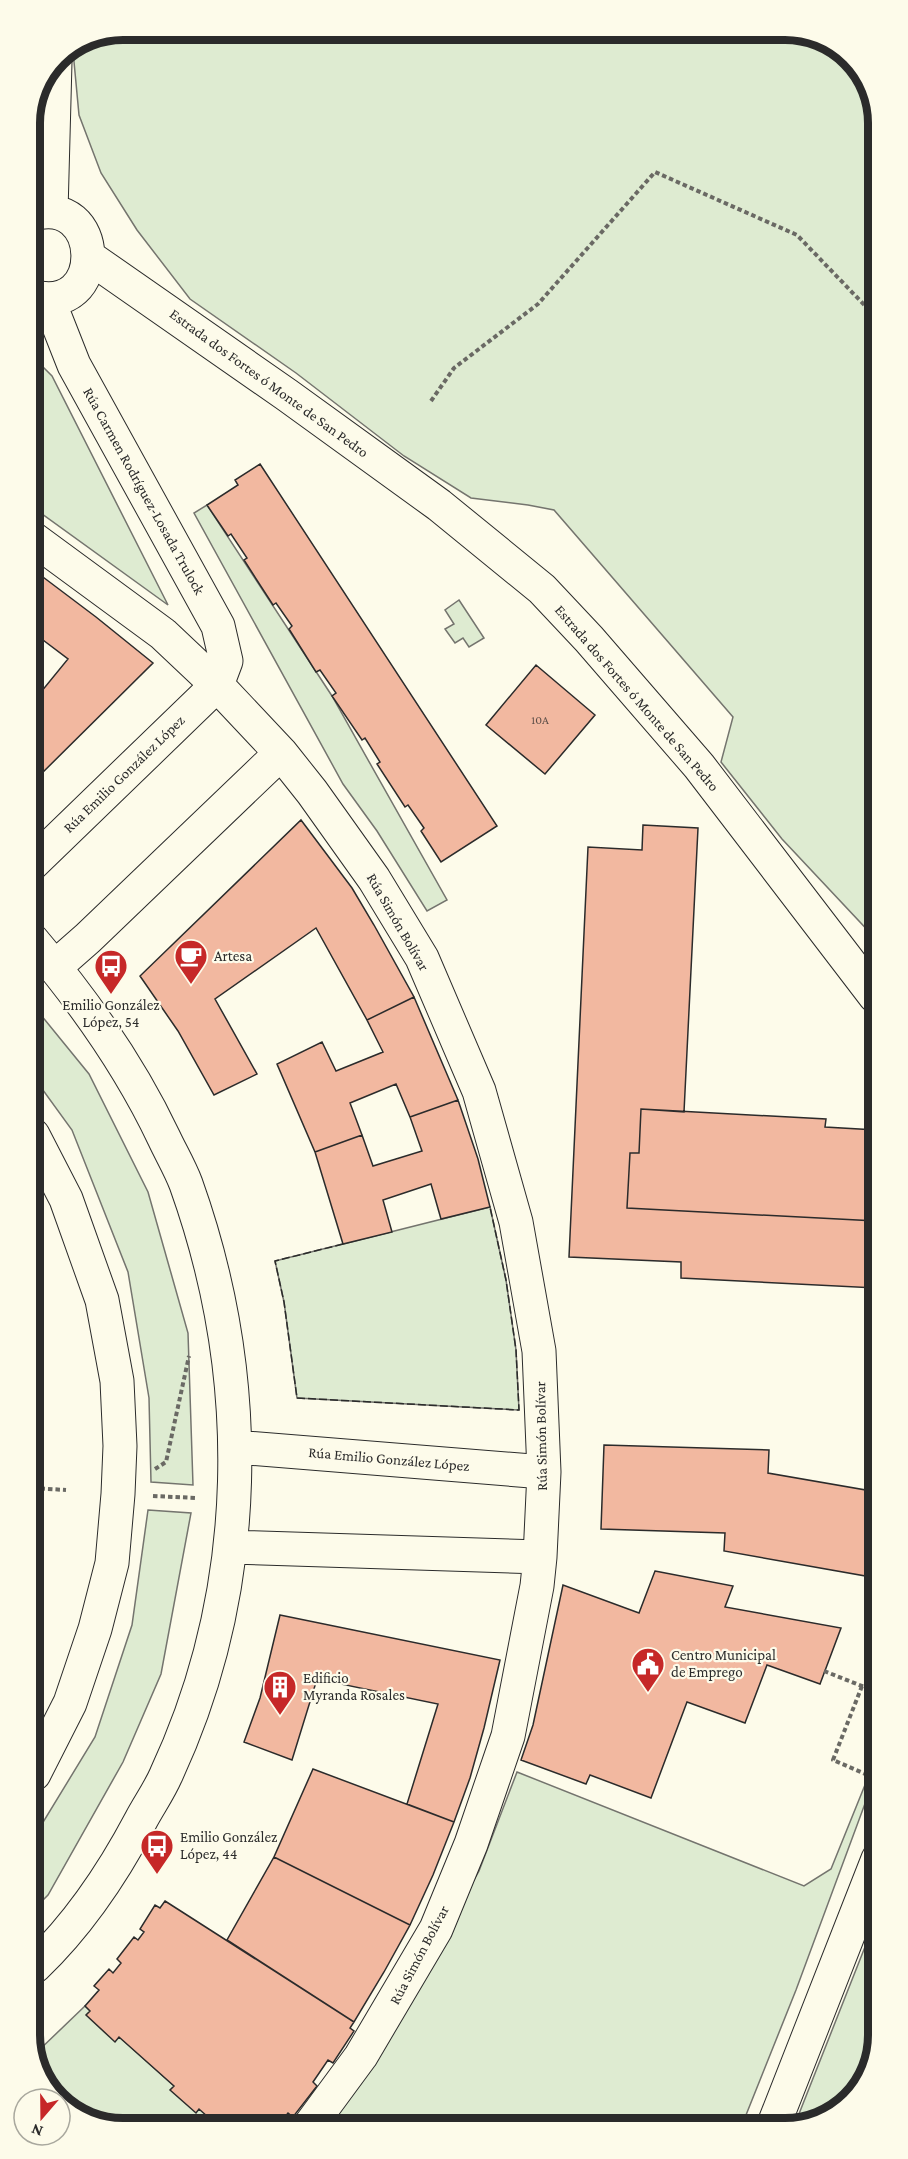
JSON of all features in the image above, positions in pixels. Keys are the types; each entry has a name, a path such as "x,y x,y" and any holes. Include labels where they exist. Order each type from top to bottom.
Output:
{"street":[{"path":"41,297 61,296 76,286 87,269 89,257 88,244 74,222 63,215 41,214 53,80"},
{"name":"Estrada dos Fortes ó Monte de San Pedro","path":"89,257 278,388 439,505 542,589 589,639 699,766 868,987"},
{"name":"Rúa Carmen Rodríguez-Losada Trulock","path":"41,301 218,626 226,661 217,685"},
{"name":"Rúa Simón Bolívar","path":"41,544 163,634 217,685 281,753 374,879 422,958 479,1091 516,1222 539,1351 544,1472 540,1557 537,1586 508,1736 471,1844 436,1929 361,2055 315,2118"},
{"name":"Rúa Emilio González López","path":"41,855 217,685"},
{"path":"55,967 281,753"},
{"path":"41,951 87,1009 143,1094 185,1181 211,1262 227,1340 235,1447 235,1499 231,1547 217,1624 198,1693 166,1776 123,1855 41,1960"},
{"path":"41,1151 66,1199 102,1300 117,1382 120,1446 112,1563 95,1629 70,1703 41,1760"},
{"name":"Rúa Emilio González López","path":"235,1447 544,1472"},
{"path":"231,1547 540,1557"},
{"path":"776,2118 868,1884"}],"path":[{"path":"431,401 454,368 538,304 655,172 797,234 868,309"},
{"path":"152,1471 166,1462 189,1356 196,1353"},
{"path":"41,1488 66,1490"},
{"path":"143,1495 199,1498"},
{"path":"824,1671 868,1688"},
{"path":"862,1686 833,1760 868,1775"}],"green space":[{"path":"123,40 790,41 816,47 843,65 856,82 863,97 868,123 868,931 782,839 721,762 733,717 554,510 471,498 404,456 296,373 190,299 137,230 101,173 79,115 74,57 92,47"},
{"path":"41,365 52,376 168,605 41,513"},
{"path":"207,505 332,696 447,900 427,911 377,831 343,784 194,513"},
{"path":"459,600 484,638 469,647 463,638 455,643 445,629 454,624 445,610"},
{"path":"41,1015 89,1074 148,1192 188,1333 193,1485 151,1482 149,1398 128,1272 72,1130 41,1087"},
{"path":"490,1207 506,1280 516,1350 519,1410 297,1398 284,1302 275,1261"},
{"path":"148,1510 191,1513 161,1674 123,1762 48,1895 41,1902 41,1826 95,1737 132,1625"},
{"path":"517,1772 804,1886 831,1869 868,1780 868,1796 796,1990 745,2118 331,2118 379,2049 479,1871"},
{"path":"868,1939 868,2036 863,2062 850,2086 835,2101 821,2110 798,2117"},
{"path":"85,2006 210,2118 118,2118 92,2112 72,2100 72,2087 58,2086 49,2072 42,2048"}],"building":[{"path":"260,464 497,826 441,862 421,831 424,828 408,805 405,807 377,764 380,762 365,738 362,740 332,696 336,693 320,670 316,672 289,629 292,626 276,603 273,605 244,560 247,558 231,534 228,536 207,505 238,485 235,480"},
{"path":"41,576 153,663 41,774 41,692 68,659 41,639"},
{"path":"536,665 595,715 545,774 486,725"},
{"path":"301,820 352,888 414,997 367,1020 316,928 215,999 257,1074 214,1095 178,1031 140,976"},
{"path":"643,825 698,828 684,1112 641,1109 639,1153 630,1153 627,1208 868,1221 868,1288 681,1278 681,1262 569,1257 588,847 642,850"},
{"path":"414,997 458,1100 410,1117 396,1084 350,1103 362,1135 315,1152 277,1064 322,1042 336,1071 383,1052 367,1020"},
{"path":"458,1100 478,1159 490,1207 441,1219 431,1184 383,1200 392,1232 343,1244 315,1152 362,1135 373,1166 422,1151 410,1117"},
{"path":"641,1109 826,1119 825,1127 868,1130 868,1221 627,1208 630,1153 639,1153"},
{"path":"604,1445 769,1450 768,1473 868,1490 868,1576 724,1551 725,1533 601,1529"},
{"name":"Centro Municipal de Emprego","path":"655,1571 733,1586 725,1607 841,1628 820,1684 767,1665 745,1723 687,1702 651,1798 590,1775 586,1784 521,1760 533,1725 563,1585 639,1613"},
{"name":"Edificio Myranda Rosales","path":"280,1615 500,1660 470,1778 454,1822 407,1804 438,1704 317,1679 292,1760 244,1742 260,1698"},
{"path":"313,1769 454,1822 410,1925 274,1857"},
{"path":"274,1857 410,1925 354,2022 227,1940"},
{"path":"165,1901 354,2022 350,2028 354,2031 333,2063 328,2060 313,2082 317,2086 293,2117 288,2113 284,2118 209,2118 199,2109 196,2113 170,2090 174,2086 119,2037 115,2042 86,2015 90,2011 85,2006 99,1990 94,1986 109,1969 113,1973 121,1963 117,1959 134,1937 138,1940 144,1932 140,1929 155,1905 160,1908"}],"fence":[{"path":"343,1244 275,1261 284,1302 297,1398 519,1410 516,1350 506,1280 490,1207"}],"place":[{"name":"Artesa","path":"191,985"},
{"name":"Emilio González López, 54","path":"111,995"},
{"name":"Centro Municipal de Emprego","path":"648,1693"},
{"name":"Edificio Myranda Rosales","path":"280,1716"},
{"name":"Emilio González López, 44","path":"157,1875"}]}
